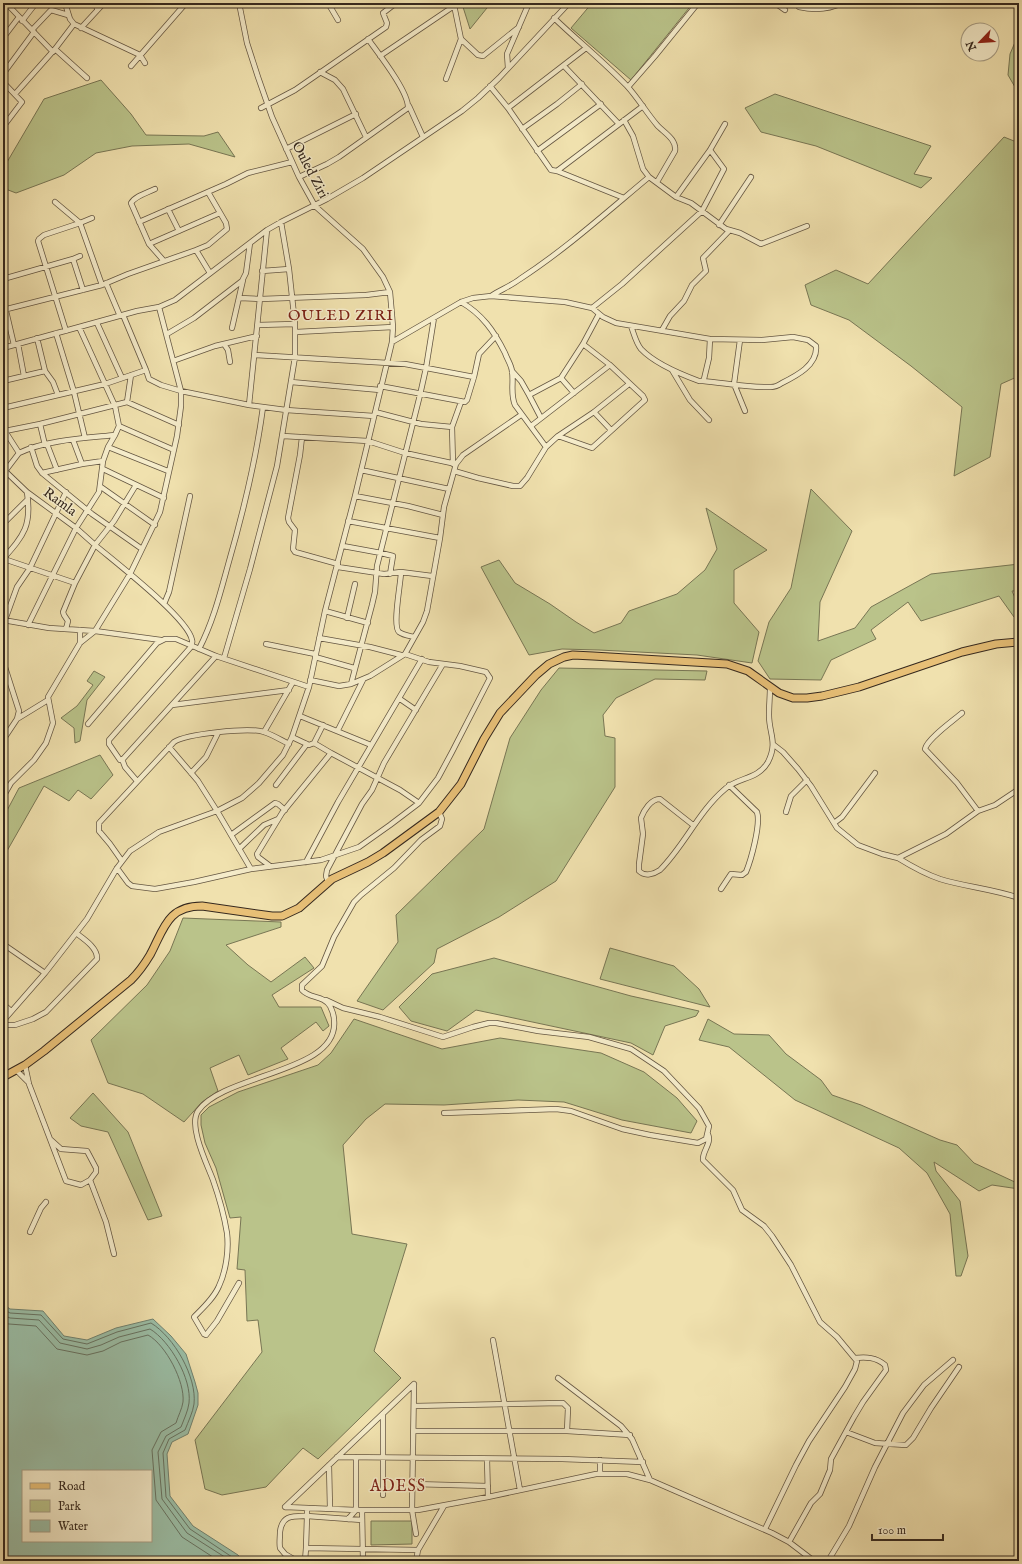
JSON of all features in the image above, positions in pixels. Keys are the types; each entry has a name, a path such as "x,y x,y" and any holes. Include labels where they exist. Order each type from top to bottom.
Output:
{"main road":[{"path":"3,1077 25,1065 44,1051 131,980 141,970 149,957 166,922 180,910 192,906 202,906 260,915 282,916 299,908 338,875 368,862 383,853 439,812 461,784 484,739 505,706 544,668 564,657 573,655 727,664 748,671 779,693 794,698 822,696 858,687 962,652 996,644 1019,642"}],"street":[{"path":"6,3 33,31 87,78"},
{"path":"3,38 36,3"},
{"path":"65,3 68,14 74,24 140,55 145,62"},
{"path":"96,3 97,9"},
{"path":"81,28 104,3"},
{"path":"131,66 186,3"},
{"name":"Ouled Ziri","path":"3,1021 45,973 87,919 117,868 130,851 150,837 218,811 242,798 271,771 290,744 309,687 325,611 343,546 392,342 393,327 390,292 383,277 363,249 315,206 299,177 286,149 258,77 247,43 239,3"},
{"path":"328,3 338,20"},
{"path":"261,108 296,90 386,27 387,23 383,13 396,3"},
{"path":"508,68 507,54 529,3"},
{"path":"3,348 159,307 176,300 267,230 315,206 363,178 462,111 508,68 569,3"},
{"path":"628,87 698,3"},
{"path":"775,3 784,10"},
{"path":"799,7 810,9 829,8 842,3"},
{"path":"380,56 454,4 461,39 446,79"},
{"path":"3,74 33,31 51,10 68,14"},
{"path":"554,18 613,71 628,87 657,126 673,141 676,148 668,166 657,182"},
{"path":"15,94 54,50 74,24"},
{"path":"461,39 478,55 483,56 518,27"},
{"path":"368,39 403,91 423,137"},
{"path":"508,108 586,48"},
{"path":"564,66 618,123"},
{"path":"320,72 337,82 343,89 366,137"},
{"path":"3,82 22,102 3,125"},
{"path":"522,129 582,84"},
{"path":"490,86 508,108 550,169 624,198"},
{"path":"537,151 601,104"},
{"path":"299,177 327,164 402,113 409,106"},
{"path":"557,171 618,123 643,106"},
{"path":"286,149 356,114"},
{"path":"624,120 633,136 643,168 649,177 676,197 691,203 729,231 740,233 761,244 807,226"},
{"path":"676,197 710,150 725,124"},
{"path":"592,308 622,284 702,211 724,169 710,150"},
{"path":"139,222 248,173 292,162"},
{"path":"719,225 751,176"},
{"path":"491,296 538,267 598,220 649,177"},
{"path":"155,189 131,202 149,244 164,261"},
{"path":"4,310 104,284 208,245 227,229 226,223 208,192"},
{"path":"55,202 80,223 104,284 122,316 147,375 151,381 181,391 263,407 286,410 375,414 413,422 452,427"},
{"path":"168,209 179,231"},
{"path":"149,244 220,213"},
{"path":"66,331 38,241 40,237 92,218"},
{"path":"224,658 264,520 282,436 295,357 296,332 289,270 281,222"},
{"path":"249,404 267,230"},
{"path":"662,330 670,316 684,301 692,285 706,271 703,258 729,231"},
{"path":"232,328 246,273 250,243"},
{"path":"196,250 210,273"},
{"path":"3,279 80,256"},
{"path":"73,259 82,290"},
{"path":"262,271 289,270"},
{"path":"167,334 200,314 244,279"},
{"path":"240,298 260,299 366,295 390,292"},
{"path":"392,342 461,302 473,298 491,296 554,300 592,308 599,314 614,322 710,339 762,340 793,337 808,340 814,343 816,350 812,361 805,369 796,376 773,388 699,381 672,370 641,349 634,336 631,326"},
{"path":"3,298 4,310 16,344 24,376"},
{"path":"461,302 476,311 496,336 512,371 521,381 541,418"},
{"path":"3,797 11,783 34,760 46,743 53,723 48,700 50,693 80,643 95,631 130,574 155,525 164,498 168,471 179,425 181,391 159,307"},
{"path":"529,395 561,378 583,344 599,314"},
{"path":"351,684 354,668 368,623 375,592 376,573 380,553 420,395 434,318"},
{"path":"97,323 122,378"},
{"path":"258,325 295,324"},
{"path":"28,625 76,528 99,492 101,487 103,461 108,446 120,426 115,406 80,327"},
{"path":"296,332 393,327"},
{"path":"56,333 74,392 85,438"},
{"path":"174,361 224,344 257,336"},
{"path":"291,382 380,388 466,402 479,354 496,336"},
{"path":"37,338 45,371 53,382 58,395"},
{"path":"703,381 709,358 710,339"},
{"path":"740,340 734,384 745,411"},
{"path":"224,344 228,350 230,362"},
{"path":"558,436 592,448 645,400 643,396 610,365 583,344"},
{"path":"255,355 386,363 426,368 474,377"},
{"path":"531,426 610,365"},
{"path":"3,408 105,384 146,370"},
{"path":"672,370 690,400 710,420"},
{"path":"3,381 45,371"},
{"path":"512,371 514,405 546,447"},
{"path":"127,402 131,375"},
{"path":"561,378 574,393"},
{"path":"454,470 478,478 513,486 520,486 527,478 546,447 558,436 594,412 629,384"},
{"path":"19,454 4,430 80,415 127,402 179,425"},
{"path":"310,680 335,685 351,684 370,676 403,654 423,622 430,596 444,507 454,470 452,427 461,402"},
{"path":"199,649 216,610 235,543 252,475 263,407"},
{"path":"594,412 611,430"},
{"path":"454,464 463,455 521,415"},
{"path":"40,424 46,444 57,470"},
{"path":"120,426 174,450"},
{"path":"4,471 19,454 31,447 85,438 115,435"},
{"path":"282,436 368,441 405,453 454,464"},
{"path":"302,437 288,518 295,530 293,549 295,552 338,565 376,573 390,574 401,572 432,576"},
{"path":"73,440 82,464"},
{"path":"108,446 168,471"},
{"path":"31,447 37,466 42,473 108,526 142,549"},
{"path":"42,473 103,461"},
{"path":"103,469 164,498"},
{"path":"361,470 449,489"},
{"name":"Ramla","path":"4,471 27,492 76,528 164,604 180,621 190,635 192,645"},
{"path":"66,629 68,621 63,612 75,583 95,545 108,526 114,521 136,485"},
{"path":"101,487 155,525"},
{"path":"27,492 28,524 18,542 3,559 75,583"},
{"path":"66,492 30,568 17,587 4,620 28,625 95,631 161,640 176,639 216,656 309,687"},
{"path":"164,604 169,592 190,496"},
{"path":"355,496 443,515"},
{"path":"3,524 28,499"},
{"path":"348,521 440,538"},
{"path":"343,546 393,556 390,574"},
{"path":"401,572 397,609 397,628 400,632 414,637"},
{"path":"347,618 355,584"},
{"path":"325,611 368,623"},
{"path":"80,630 80,643"},
{"path":"117,868 132,886 155,889 194,882 250,868 321,860 358,847 419,803 438,778 490,680 489,675 486,672 319,638"},
{"path":"88,724 161,640"},
{"path":"266,644 315,655 354,668"},
{"path":"137,781 125,767 122,759 120,759 109,744 109,740 192,645"},
{"path":"122,759 216,656"},
{"path":"306,862 358,767 400,699 422,659"},
{"path":"3,661 18,707 19,717"},
{"path":"328,882 326,873 362,804 372,790 376,778 443,664"},
{"path":"338,730 362,680"},
{"path":"264,732 293,682"},
{"path":"693,825 660,800 656,799 650,803 641,818 643,834 639,871 646,875 656,873 660,870 714,799 729,785 761,771 768,762 774,745 769,714 770,687"},
{"path":"172,705 289,690"},
{"path":"400,699 416,710"},
{"path":"3,740 19,717 48,700"},
{"path":"962,713 938,733 925,749 957,783 978,811"},
{"path":"300,716 338,730 371,745"},
{"path":"314,743 322,725"},
{"path":"122,861 99,831 98,822 169,747 182,738 218,733 254,731 264,732 290,744"},
{"path":"192,773 206,757 218,733"},
{"path":"292,737 310,745 314,743 400,790 419,803"},
{"path":"276,785 307,744"},
{"path":"774,745 783,752 807,780 837,828 858,845 898,858 917,869 939,878 1019,898"},
{"path":"169,747 192,773 218,811 250,868"},
{"path":"270,866 258,857 258,854 285,810 331,753"},
{"path":"834,823 842,817 861,794 875,773"},
{"path":"786,812 791,796 807,780"},
{"path":"721,889 731,874 742,875 746,872 757,829 758,817 757,812 729,785"},
{"path":"898,858 946,834 978,811 995,805 1019,789"},
{"path":"231,835 275,803 285,810"},
{"path":"439,812 442,819 440,826 421,840 394,868 354,902 334,937 322,966 302,985 302,990 305,994 325,1000 343,1008 380,1017 442,1037 489,1023 496,1023 588,1037 631,1049 664,1071 698,1108 709,1126 708,1148 703,1156 703,1160 733,1190 742,1210 764,1226 772,1236 792,1265 820,1322 837,1337 855,1358 857,1363 855,1369 809,1442 791,1475 765,1530"},
{"path":"239,849 264,825 279,819"},
{"path":"3,1025 16,1025 33,1019 46,1012 97,959 94,949 76,933"},
{"path":"3,944 45,973"},
{"path":"239,1283 210,1333 206,1335 204,1334 194,1317 205,1306 219,1287 226,1267 227,1234 213,1180 201,1149 195,1120 197,1112 204,1105 231,1088 309,1058 324,1048 333,1036 335,1025 332,1009 325,1000"},
{"path":"3,1004 11,1011"},
{"path":"25,1065 29,1084 66,1181 80,1185 90,1180 96,1172 96,1168 87,1150 61,1148 51,1140"},
{"path":"16,1070 29,1084"},
{"path":"444,1113 556,1109 572,1111 622,1129 698,1143 706,1139 708,1134"},
{"path":"90,1180 106,1222 114,1254"},
{"path":"30,1232 41,1208 46,1202"},
{"path":"493,1340 520,1490"},
{"path":"789,1542 811,1503 820,1494 830,1470 831,1460 861,1405 886,1369 884,1363 874,1358 855,1358"},
{"path":"828,1561 849,1526 897,1423 916,1394 932,1377 953,1360"},
{"path":"846,1432 868,1441 905,1446 910,1442 959,1367"},
{"path":"558,1378 621,1426 630,1435 650,1480"},
{"path":"285,1507 414,1384 412,1510 416,1534"},
{"path":"414,1406 563,1403 568,1408 567,1431"},
{"path":"383,1414 384,1495"},
{"path":"414,1431 567,1431 630,1435"},
{"path":"337,1457 600,1460 643,1462"},
{"path":"348,1519 356,1510 356,1458"},
{"path":"487,1459 488,1497"},
{"path":"600,1460 600,1474"},
{"path":"326,1518 328,1509 329,1465"},
{"path":"285,1507 307,1508 320,1511 328,1509 412,1510 444,1506 600,1474 627,1474 650,1480 765,1530 789,1542 814,1561"},
{"path":"413,1484 488,1486"},
{"path":"416,1561 418,1550 444,1506"},
{"path":"285,1507 288,1518"},
{"path":"305,1561 307,1508"},
{"path":"362,1510 363,1561"},
{"path":"317,1517 320,1511"},
{"path":"320,1511 326,1518"},
{"path":"297,1561 286,1554 279,1546 281,1526 288,1518 307,1516 362,1520"},
{"path":"306,1548 418,1550"}],"green space":[{"path":"465,3 491,3 470,29 463,7"},
{"path":"592,3 693,3 631,80 571,28"},
{"path":"1019,33 1019,94 1008,75 1010,54"},
{"path":"101,80 131,114 146,135 204,136 218,132 235,157 189,144 132,146 96,153 64,175 16,193 3,188 3,169 44,99"},
{"path":"775,94 931,146 914,174 932,178 921,188 816,146 761,132 745,108"},
{"path":"1004,137 1019,143 1019,376 1001,384 990,457 954,476 962,407 911,366 849,320 811,305 805,285 836,270 868,284"},
{"path":"811,489 852,531 820,602 818,641 855,628 871,607 931,574 1019,564 1019,591 1012,591 1019,607 1019,614 1014,617 999,596 921,621 908,602 871,630 876,639 831,660 821,680 770,679 758,661 769,622 791,588"},
{"path":"706,508 767,550 734,570 734,603 759,632 752,663 697,655 599,650 562,649 529,655 481,567 499,560 515,583 594,633 621,623 629,611 677,594 705,570 717,549"},
{"path":"559,668 707,671 705,680 655,679 616,698 603,715 605,736 615,738 615,787 556,881 499,917 437,949 434,963 383,1010 357,1001 398,942 396,915 484,829 510,738 541,690"},
{"path":"94,671 105,677 87,700 80,741 75,743 74,728 61,718 77,706 93,685 87,681"},
{"path":"100,755 113,775 91,799 78,790 69,801 44,786 3,858 3,818 19,788"},
{"path":"183,918 281,922 281,927 226,945 248,965 271,982 305,957 314,968 272,995 279,1007 321,1007 329,1026 323,1031 316,1022 281,1048 288,1059 248,1075 239,1055 210,1068 218,1091 202,1102 184,1122 143,1094 108,1083 91,1040 147,985 170,951"},
{"path":"610,948 674,966 699,989 710,1007 600,979"},
{"path":"494,958 631,996 699,1011 696,1016 665,1026 653,1055 631,1043 476,1010 447,1031 411,1021 399,1007 432,974"},
{"path":"354,1019 442,1049 500,1038 601,1053 644,1072 677,1098 697,1121 691,1133 622,1120 564,1102 518,1100 444,1105 385,1104 366,1119 343,1145 352,1234 407,1244 374,1351 401,1378 318,1459 303,1448 266,1487 222,1495 205,1489 195,1440 262,1352 258,1320 247,1321 245,1270 237,1269 241,1217 230,1218 216,1168 205,1143 201,1125 201,1115 209,1107 238,1092 318,1065 331,1053"},
{"path":"708,1019 734,1034 769,1035 786,1054 821,1080 832,1095 861,1105 940,1140 957,1145 974,1163 1017,1183 1019,1189 992,1185 979,1191 934,1162 936,1171 960,1201 968,1256 961,1276 956,1276 950,1214 927,1173 899,1148 795,1100 729,1047 699,1040"},
{"path":"93,1093 128,1132 162,1216 148,1220 108,1132 81,1126 70,1118"},
{"path":"371,1521 412,1521 412,1544 371,1545"}],"water":[{"path":"3,1304 10,1309 43,1311 64,1336 87,1340 116,1328 153,1319 171,1336 186,1354 198,1393 198,1405 188,1434 172,1442 167,1454 170,1496 193,1526 238,1555 244,1561 3,1561"}],"district":[{"name":"OULED ZIRI","path":"341,315"},
{"name":"ADESS","path":"398,1487"}]}
